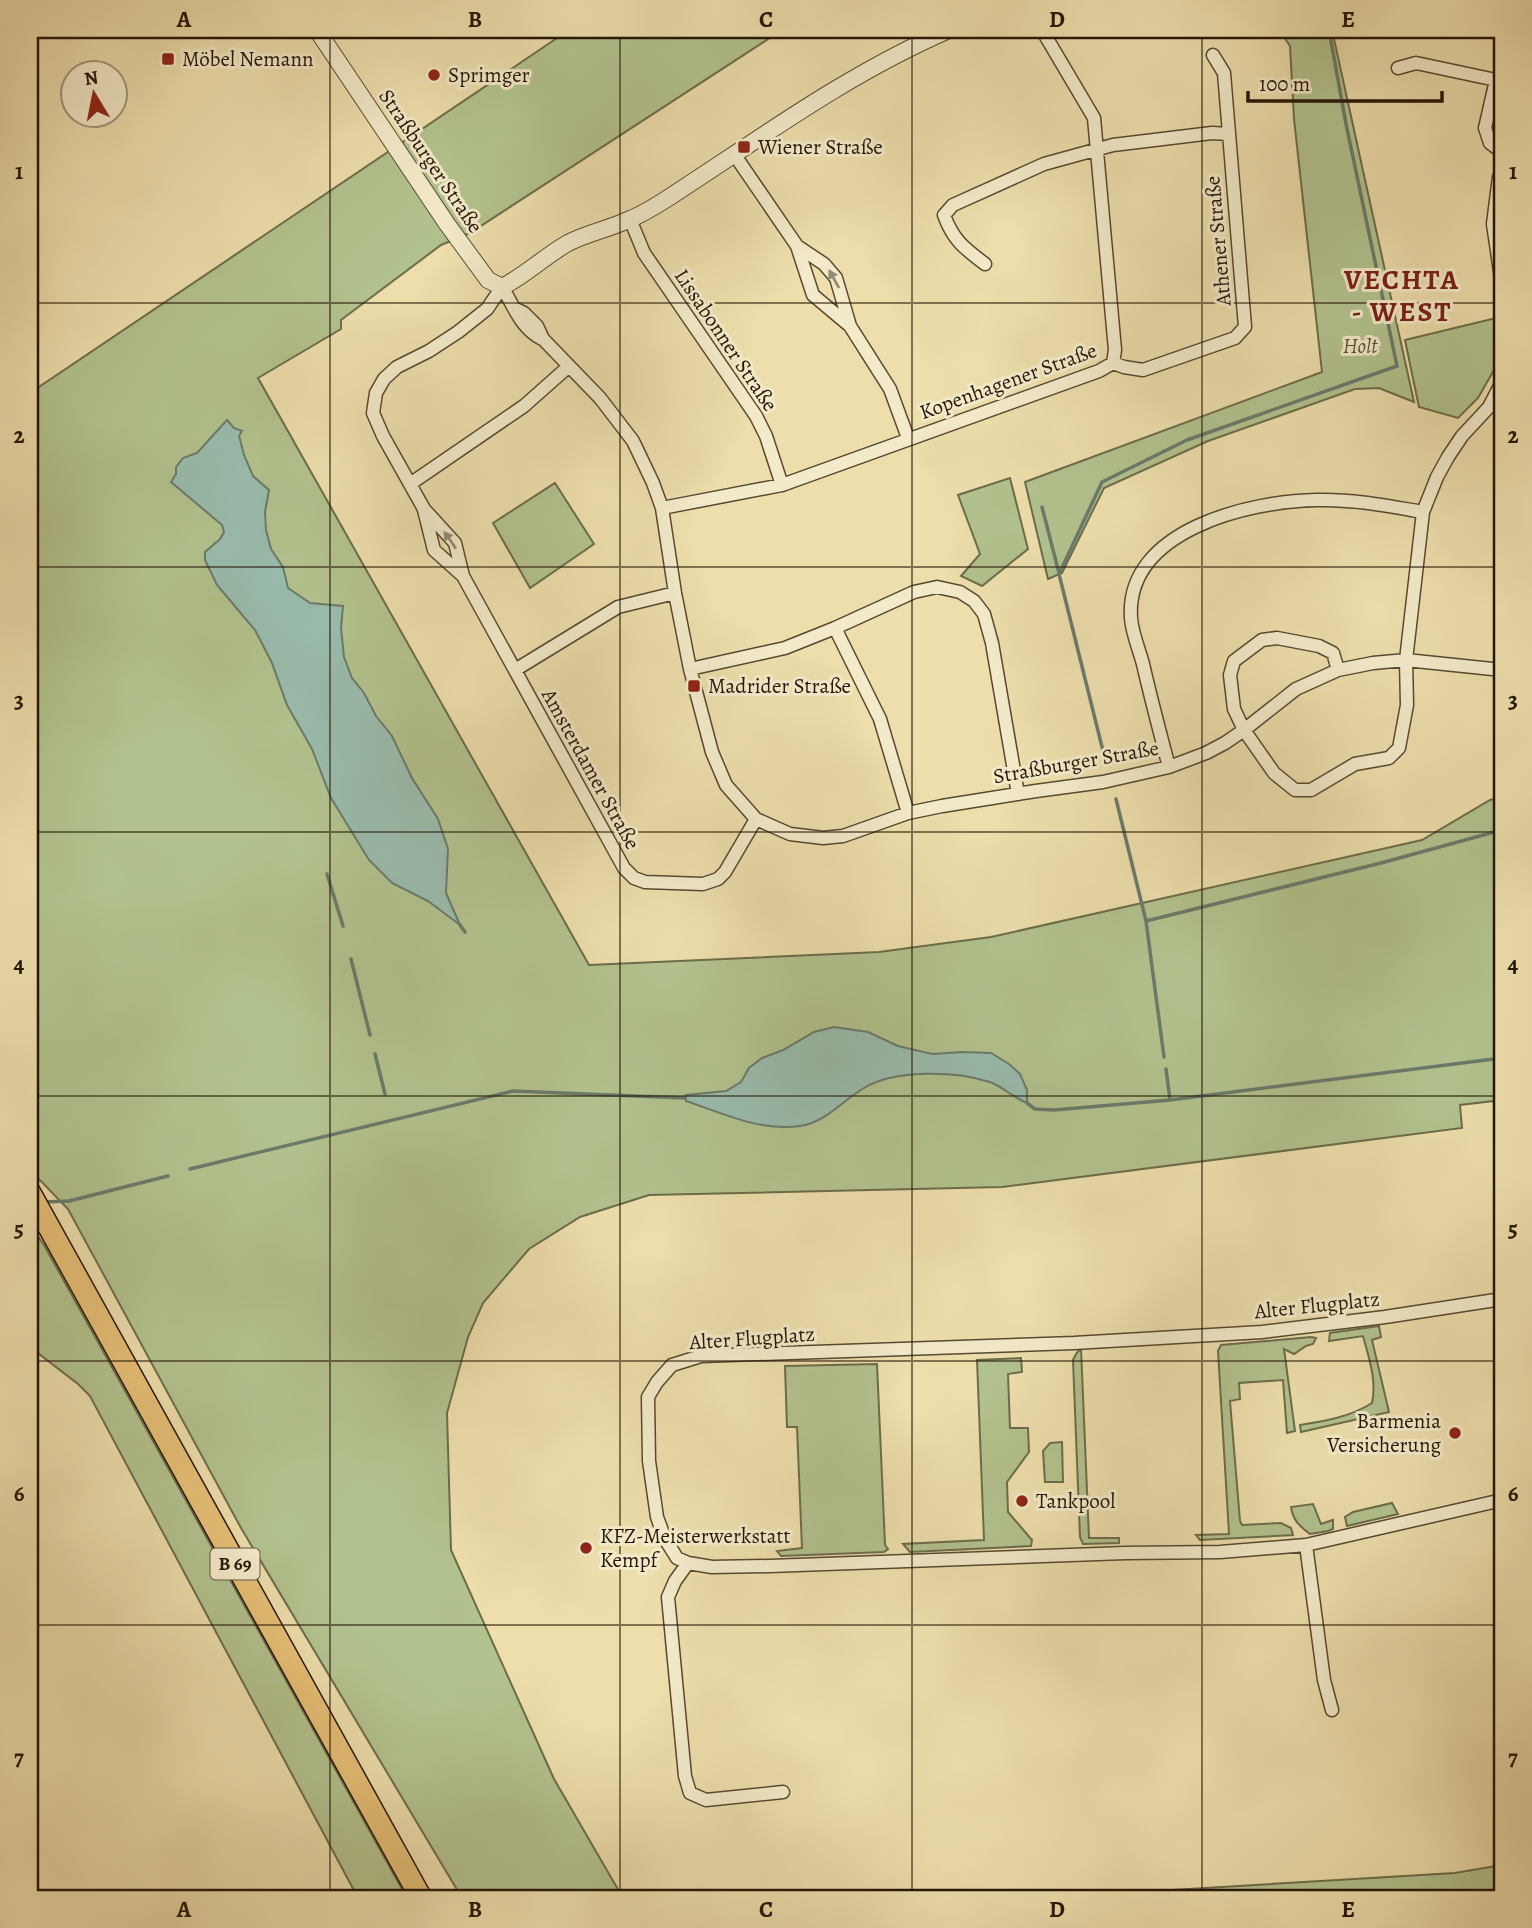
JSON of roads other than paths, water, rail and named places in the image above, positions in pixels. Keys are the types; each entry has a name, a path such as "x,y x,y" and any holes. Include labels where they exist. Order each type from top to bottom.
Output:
{"main road":[{"name":"B 69","path":"30,1193 421,1898"}],"street":[{"name":"Straßburger Straße","path":"317,30 447,224 488,280 502,287 516,309 537,326 543,339 600,398 633,441 662,508 690,669 712,752 726,785 756,820 790,834 823,838 843,836 908,813 1102,782 1169,767 1206,753 1244,730 1296,689 1338,670 1406,660 1502,670"},
{"path":"502,287 517,280 547,256 572,242 630,219 663,201 819,97 948,30"},
{"name":"Kopenhagener Straße","path":"662,508 782,485 1113,363 1115,350 1094,118 1041,30"},
{"name":"Athener Straße","path":"1113,363 1143,370 1235,338 1245,327 1224,73 1213,55"},
{"path":"1398,68 1416,63 1496,80 1485,128 1490,143 1502,152"},
{"path":"985,264 961,246 948,226 944,215 953,205 1044,164 1113,145 1212,133 1228,134"},
{"path":"734,154 797,246 813,295 850,326"},
{"path":"1502,171 1493,224 1502,285"},
{"name":"Lissabonner Straße","path":"630,219 644,253 756,416 766,436 782,485"},
{"path":"797,246 824,264 836,278 850,326 890,389 908,438"},
{"name":"Amsterdamer Straße","path":"502,287 486,309 458,332 397,367 384,379 376,393 373,413 383,436 424,509 455,543 463,576 624,868 634,878 645,882 703,884 718,879 756,820"},
{"path":"410,484 524,406 568,367"},
{"path":"1338,670 1333,653 1319,646 1277,638 1262,640 1234,660 1230,676 1234,709 1244,730 1273,773 1295,790 1311,790 1355,764 1389,758 1399,748 1407,705 1406,660 1423,512 1448,457 1462,436 1489,407 1502,382"},
{"path":"1169,767 1131,618 1133,592 1143,570 1159,549 1193,528 1221,517 1251,508 1288,502 1320,500 1370,503 1423,512"},
{"name":"Amsterdamer Straße","path":"424,509 434,550 463,576"},
{"path":"690,669 785,648 914,592 937,587 960,592 974,601 984,614 992,643 1018,794"},
{"path":"515,670 618,607 675,593"},
{"path":"835,628 880,719 908,813"},
{"name":"Alter Flugplatz","path":"688,1563 677,1558 665,1539 657,1517 649,1461 648,1397 672,1365 701,1356 1074,1343 1262,1332 1385,1318 1502,1299"},
{"path":"783,1792 706,1800 690,1793 685,1776 668,1597 688,1563 712,1567 783,1566 1220,1552 1306,1545 1502,1500"},
{"path":"1306,1545 1324,1680 1332,1710"}],"waterway":[{"path":"1106,763 1059,574 1102,482 1187,440 1397,366 1329,30"},
{"path":"1042,507 1059,573"},
{"path":"1116,799 1146,921 1164,1057"},
{"path":"1146,921 1502,832"},
{"path":"327,874 343,926"},
{"path":"460,925 465,932"},
{"path":"351,959 370,1035"},
{"path":"375,1054 385,1094"},
{"path":"1027,1103 1035,1109 1054,1110 1170,1100 1502,1058"},
{"path":"1166,1069 1170,1100"},
{"path":"190,1169 513,1091 685,1098"},
{"path":"43,1202 69,1201 168,1176"}],"place":[{"name":"Möbel Nemann","path":"168,59"},
{"name":"Sprimger","path":"434,75"},
{"name":"Wiener Straße","path":"744,147"},
{"name":"Madrider Straße","path":"694,686"},
{"name":"Barmenia Versicherung","path":"1455,1433"},
{"name":"Tankpool","path":"1022,1501"},
{"name":"KFZ-Meisterwerkstatt Kempf","path":"586,1548"}],"district":[{"name":"VECHTA - WEST","path":"1402,296"}],"park label":[{"name":"Holt","path":"1360,346"}]}
